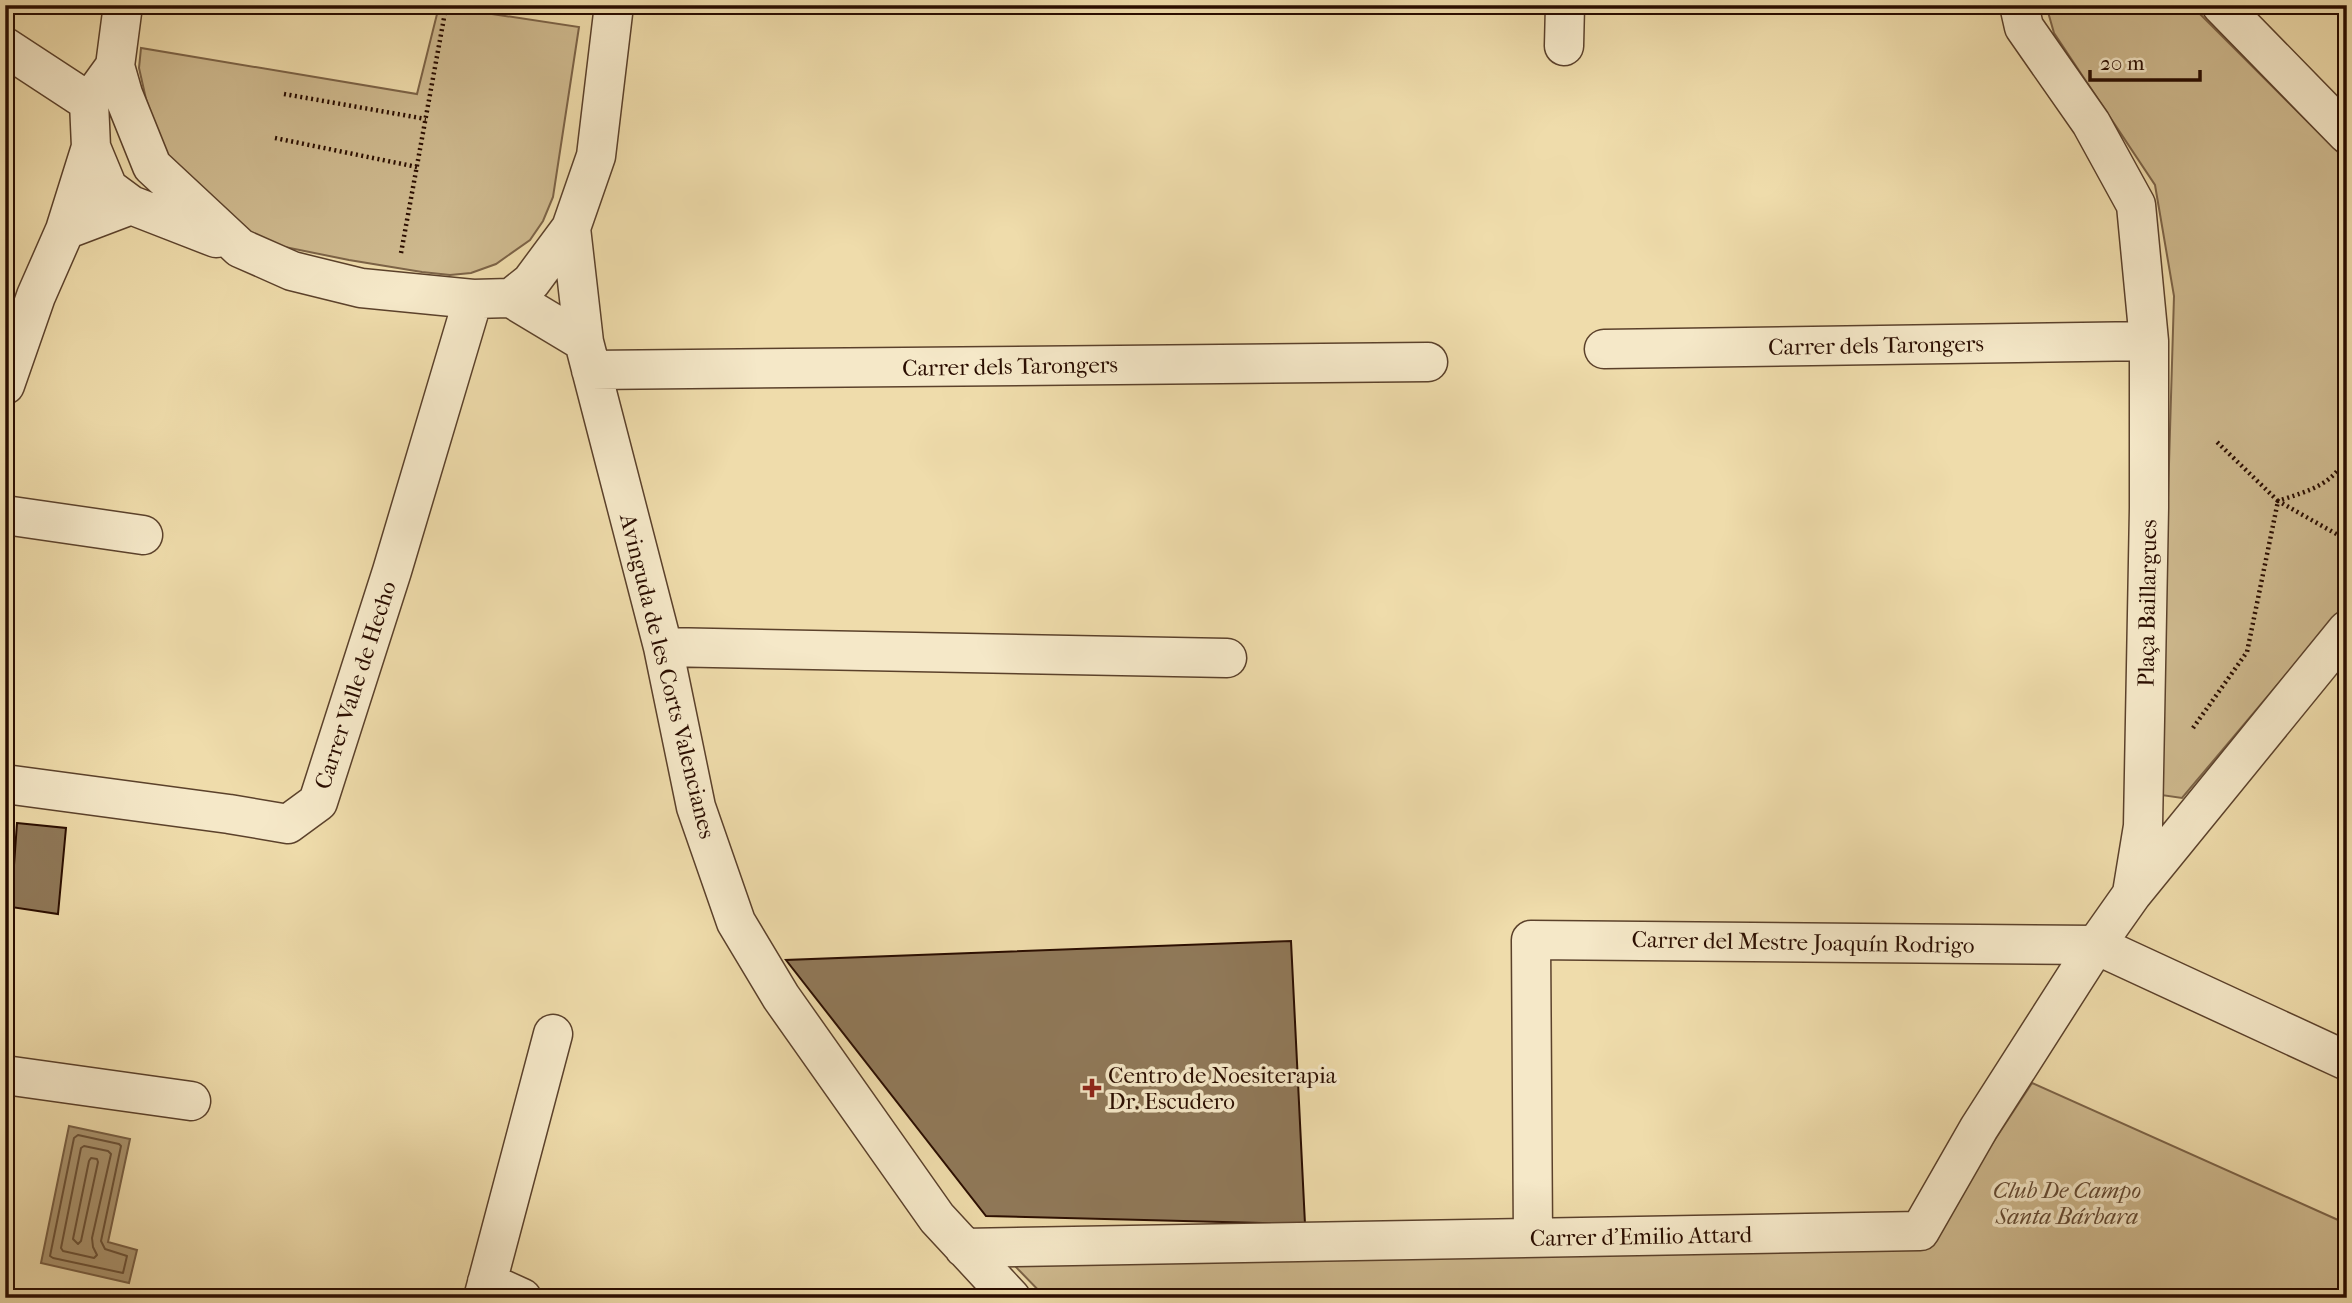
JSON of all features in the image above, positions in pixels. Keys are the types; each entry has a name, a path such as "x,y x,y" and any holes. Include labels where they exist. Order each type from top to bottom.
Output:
{"street":[{"path":"123,5 116,66 123,94 152,166 240,248"},
{"path":"91,148 108,188 131,205 292,271 361,288 473,299 510,298 531,282 571,228 596,156 614,5"},
{"path":"1564,46 1565,5"},
{"name":"Plaça Baillargues","path":"2019,5 2024,27 2091,123 2136,205 2149,341 2143,826 2132,894"},
{"path":"2221,5 2347,134"},
{"path":"5,47 89,102"},
{"path":"5,385 36,296 65,230 91,148 89,102 116,66"},
{"path":"65,230 131,205"},
{"name":"Avinguda de les Corts Valencianes","path":"571,228 588,356 663,647 696,807 736,922 781,998 937,1218 1012,1298"},
{"path":"510,298 588,356"},
{"name":"Carrer Valle de Hecho","path":"5,784 288,824 318,803 392,571 473,299"},
{"name":"Carrer dels Tarongers","path":"1604,349 2149,341"},
{"name":"Carrer dels Tarongers","path":"588,356 1428,362"},
{"path":"5,515 143,536"},
{"path":"2132,894 2347,630"},
{"path":"663,647 1227,658"},
{"name":"Carrer d'Emilio Attard","path":"964,1248 1920,1231 1979,1128 2096,945 2132,894"},
{"name":"Carrer del Mestre Joaquín Rodrigo","path":"1533,1238 1531,940 2096,945 2347,1061"},
{"path":"522,1298 485,1290 553,1034"},
{"path":"5,1075 191,1101"}],"path":[{"path":"400,255 446,7"},
{"path":"284,94 426,119"},
{"path":"275,138 417,167"},
{"path":"2217,442 2278,501 2347,540"},
{"path":"2278,501 2332,477 2339,472 2347,452"},
{"path":"2193,728 2247,652 2278,501"}],"green space":[{"path":"2046,5 2191,5 2347,161 2347,602 2182,798 2161,795 2174,296 2155,185 2054,33"},
{"path":"439,6 579,27 553,197 543,221 530,240 496,264 471,273 450,275 349,260 270,244 236,228 176,175 161,144 146,99 139,68 141,48 417,94"},
{"name":"Club De Campo Santa Bárbara","path":"2032,1083 2347,1224 2347,1298 1046,1298 1012,1263 1927,1243"}],"water":[{"path":"69,1126 130,1139 108,1242 137,1250 129,1283 41,1263"}],"building":[{"path":"17,823 66,828 58,914 11,907"},
{"name":"Centro de Noesiterapia Dr. Escudero","path":"1291,941 1305,1224 986,1216 786,960"}],"place":[{"name":"Centro de Noesiterapia Dr. Escudero","path":"1092,1088"}]}
